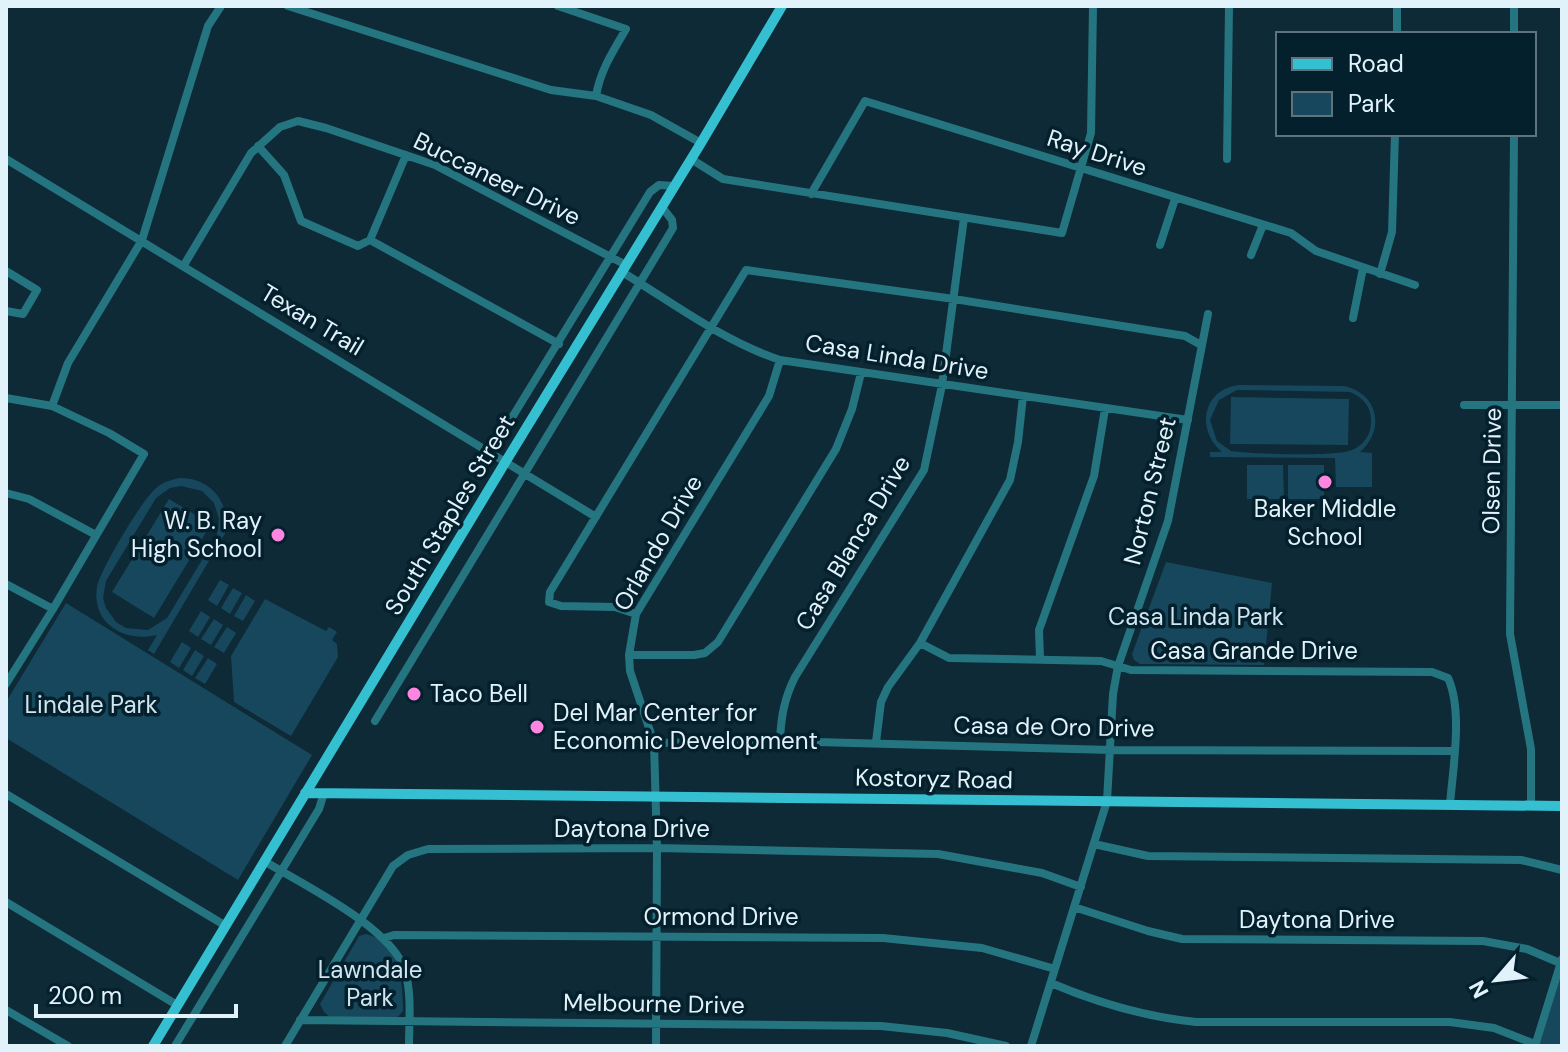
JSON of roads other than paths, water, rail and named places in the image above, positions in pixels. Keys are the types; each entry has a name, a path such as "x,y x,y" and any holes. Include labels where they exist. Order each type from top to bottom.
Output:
{"main road":[{"name":"South Staples Street","path":"153,1046 782,6"},
{"name":"Kostoryz Road","path":"305,793 1562,806"}],"street":[{"path":"52,406 68,363 142,240 208,26 221,6"},
{"path":"288,6 551,90 596,96 651,115 701,143"},
{"path":"558,6 626,29 598,81 596,96"},
{"path":"691,159 723,179 1062,233 1091,133 1093,6"},
{"path":"1227,159 1229,6"},
{"path":"1397,6 1397,32"},
{"path":"1514,6 1514,32"},
{"name":"Ray Drive","path":"811,194 865,101 1291,233 1316,251 1415,285"},
{"name":"Buccaneer Drive","path":"184,265 258,146 280,127 298,121 435,165 611,257 624,268"},
{"path":"1380,274 1392,232 1395,136"},
{"name":"Olsen Drive","path":"1514,136 1510,634 1531,749 1531,806"},
{"path":"258,146 284,175 301,221 358,246 370,240 406,155"},
{"name":"Texan Trail","path":"6,159 596,517"},
{"path":"491,452 650,192 659,185 675,186"},
{"path":"1160,245 1175,199"},
{"path":"375,721 673,228 672,220 662,207"},
{"name":"Casa Blanca Drive","path":"780,741 785,697 795,677 924,470 942,385 964,218"},
{"path":"1251,255 1263,225"},
{"path":"370,240 559,344"},
{"name":"Casa Linda Drive","path":"624,268 640,283 710,326 755,352 780,360 1188,420"},
{"path":"1353,318 1363,268"},
{"path":"636,614 615,607 561,606 549,602 550,592 746,270 1185,336 1201,345"},
{"path":"6,271 37,290 23,314 6,311"},
{"name":"Norton Street","path":"1031,1046 1107,801 1113,694 1118,666 1168,521 1208,314"},
{"name":"Orlando Drive","path":"656,1046 654,743 635,693 629,655 636,614 769,396 780,360"},
{"path":"629,655 694,655 705,653 718,642 836,449 852,409 861,373"},
{"path":"876,742 881,702 888,687 920,643 1010,480 1023,396"},
{"path":"6,398 52,406 109,433 144,454 6,684"},
{"path":"1464,405 1562,405"},
{"path":"1040,659 1039,630 1094,476 1105,409"},
{"path":"6,493 29,499 96,535"},
{"path":"6,584 53,609"},
{"name":"Casa Grande Drive","path":"920,643 949,658 1101,661 1131,670 1432,672 1448,678 1454,692 1454,751"},
{"name":"Casa de Oro Drive","path":"654,743 780,741 1112,750 1454,751"},
{"path":"1450,804 1454,751"},
{"path":"175,1046 319,809 324,793"},
{"path":"6,794 226,926"},
{"path":"1094,844 1148,856 1521,860 1562,870"},
{"name":"Daytona Drive","path":"285,1046 393,866 408,855 428,849 657,848 938,854 1042,873 1081,887"},
{"path":"264,861 361,921 398,952 406,971 409,1046"},
{"path":"6,902 177,1005"},
{"name":"Daytona Drive","path":"1074,907 1182,939 1483,941 1527,949 1561,961"},
{"name":"Ormond Drive","path":"384,938 394,935 883,938 982,948 1055,969"},
{"path":"1051,983 1086,998 1162,1019 1196,1022 1450,1022 1494,1028 1535,1045 1561,961"},
{"path":"6,1010 68,1046"},
{"name":"Melbourne Drive","path":"300,1020 881,1026 947,1033 1006,1046"}],"place":[{"name":"Baker Middle School","path":"1325,482"},
{"name":"W. B. Ray High School","path":"278,535"},
{"name":"Taco Bell","path":"414,694"},
{"name":"Del Mar Center for Economic Development","path":"537,727"}],"park label":[{"name":"Casa Linda Park","path":"1196,617"},
{"name":"Lindale Park","path":"91,705"},
{"name":"Lawndale Park","path":"370,984"}]}
